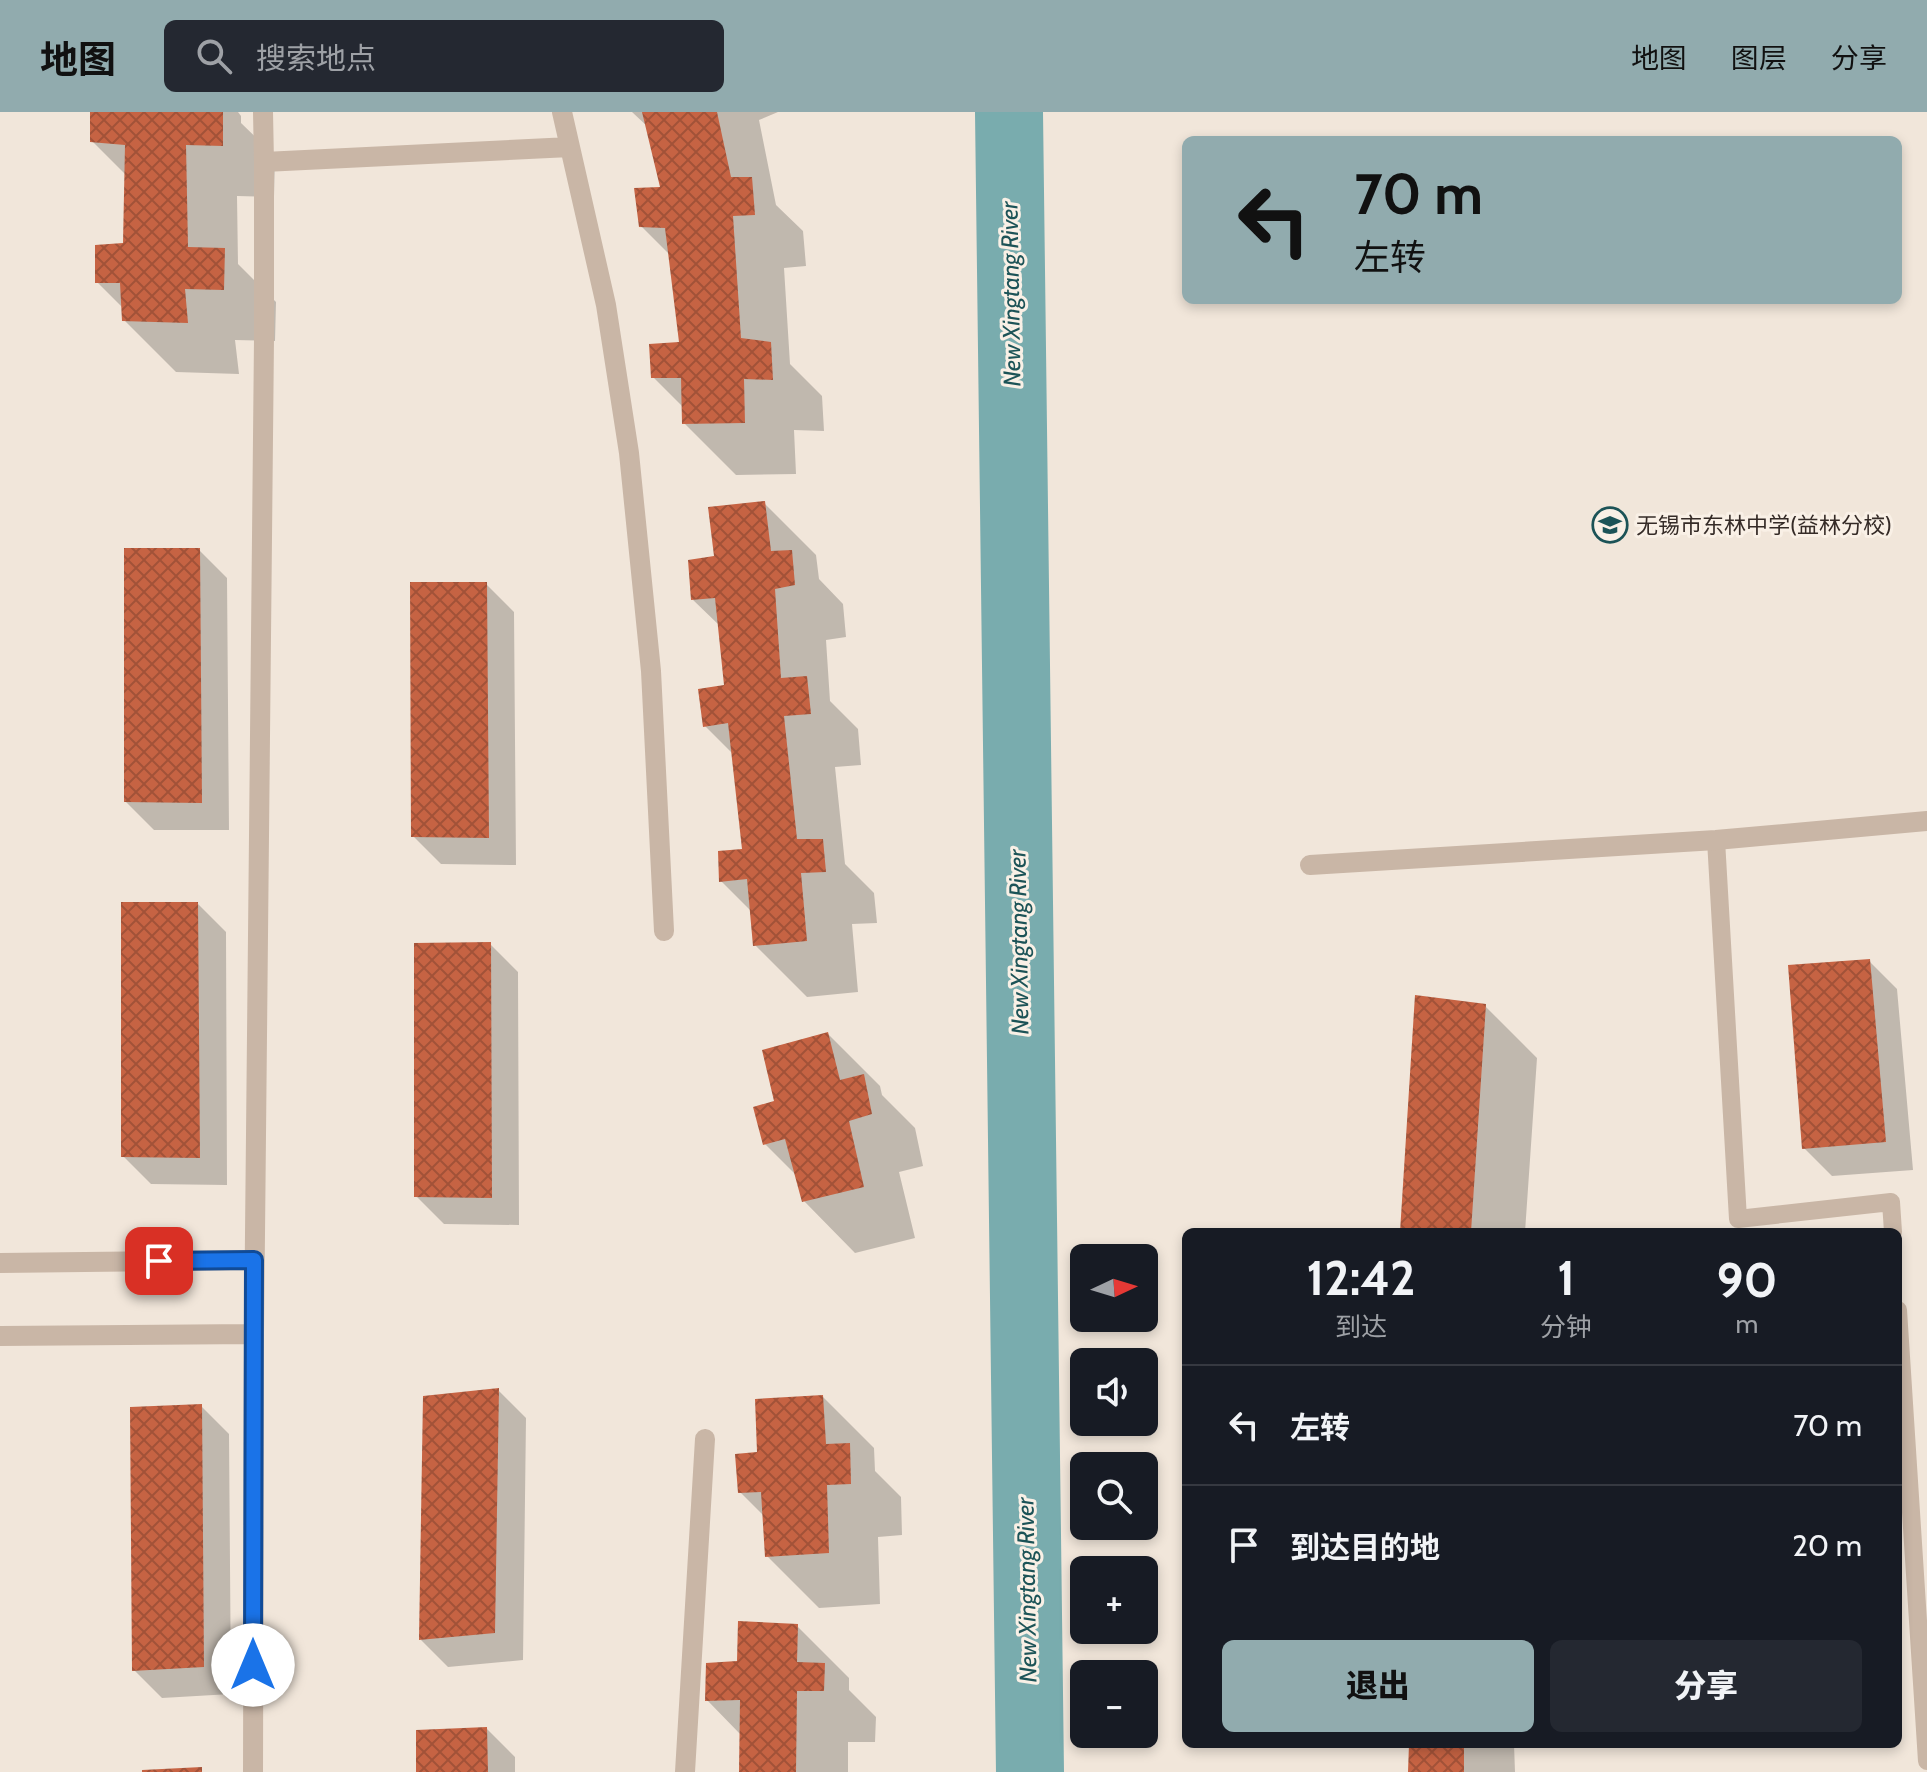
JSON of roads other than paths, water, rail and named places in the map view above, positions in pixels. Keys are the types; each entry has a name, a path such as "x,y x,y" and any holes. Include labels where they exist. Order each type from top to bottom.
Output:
{"street":[{"path":"253,1772 263,112"},
{"path":"562,112 606,305 629,453 651,671 664,931"},
{"path":"264,162 570,147"},
{"path":"1310,865 1716,840 1927,821"},
{"path":"0,1263 254,1260"},
{"path":"0,1336 254,1334"},
{"path":"685,1772 705,1439"}],"lane":[{"path":"1716,840 1738,1219 1891,1202 1893,1228"},
{"path":"1902,1372 1927,1761"}],"waterway":[{"name":"New Xingtang River","path":"1009,112 1030,1772"}],"place":[{"name":"无锡市东林中学(益林分校)","path":"1610,525"}]}
